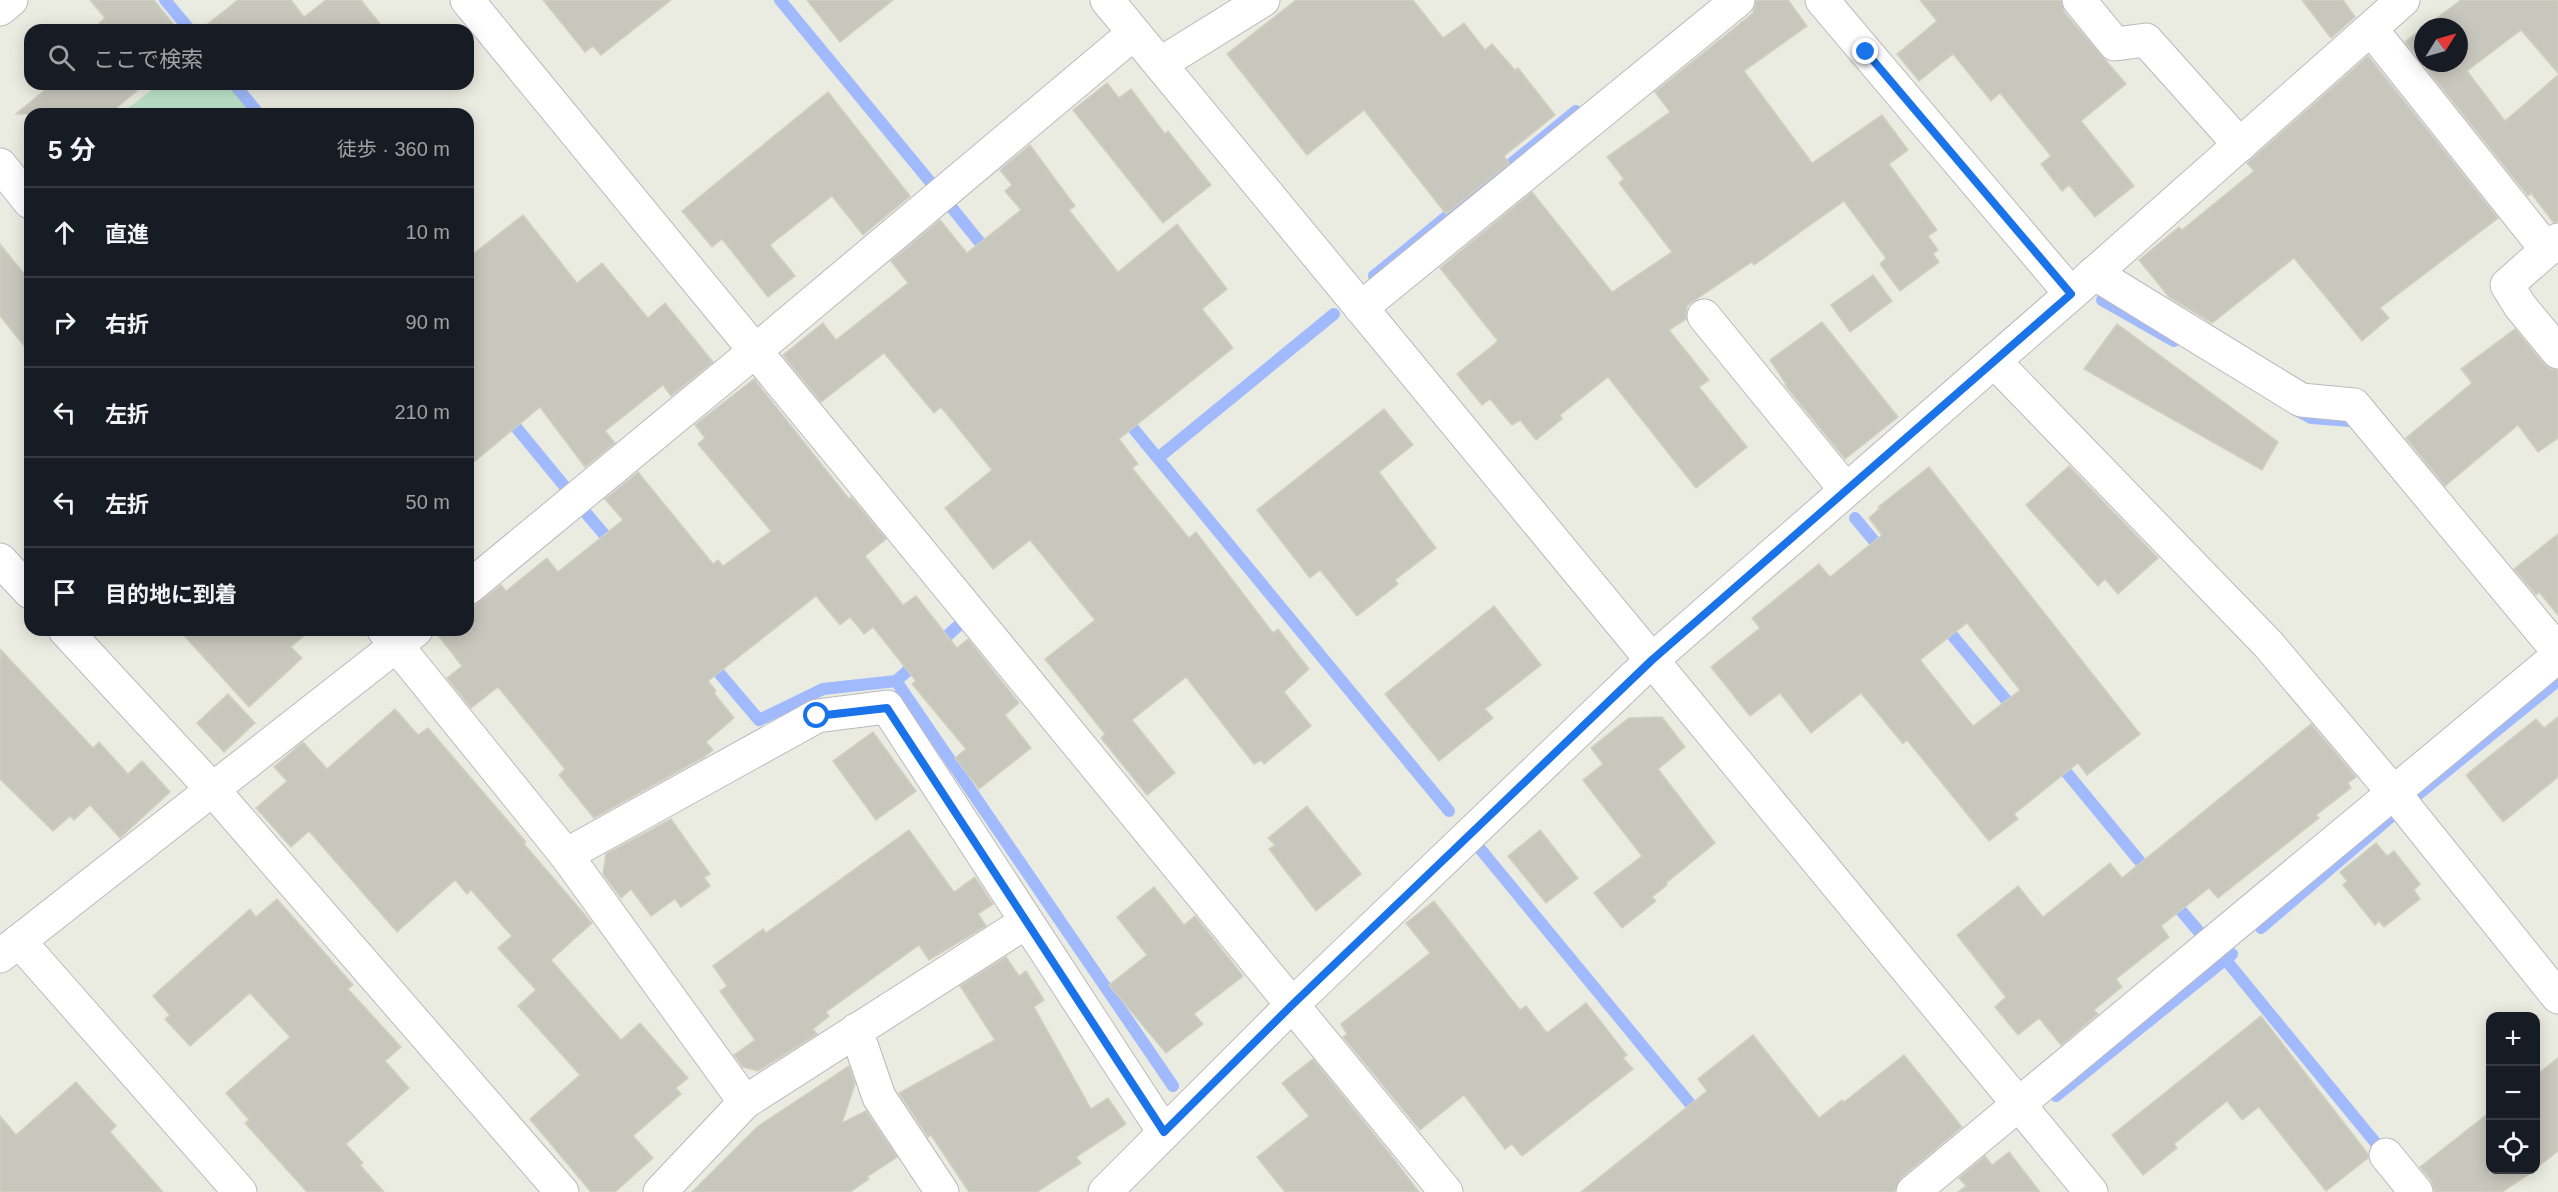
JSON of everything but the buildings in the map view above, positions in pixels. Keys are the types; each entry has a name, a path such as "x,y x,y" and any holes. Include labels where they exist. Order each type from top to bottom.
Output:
{"street":[{"path":"0,9 11,0"},
{"path":"467,0 1446,1192"},
{"path":"1107,0 2091,1192"},
{"path":"1160,64 1263,0"},
{"path":"1361,308 1738,0"},
{"path":"1822,0 2083,284 2301,400 2354,405 2556,661 1913,1192"},
{"path":"2079,0 2115,44 2146,40 2240,145"},
{"path":"1105,1192 1292,1005 1652,660 2083,284 2403,0"},
{"path":"2371,29 2552,245 2507,285 2520,306 2558,351"},
{"path":"474,583 1134,33"},
{"path":"0,165 24,195"},
{"path":"1704,316 1846,490"},
{"path":"1994,361 2268,644 2394,793 2558,997"},
{"path":"0,560 24,586"},
{"path":"71,636 213,790 562,1192"},
{"path":"240,1192 9,949 213,790 398,636"},
{"path":"400,636 566,855 744,1102"},
{"path":"566,855 817,716 887,708 1164,1132"},
{"path":"660,1192 744,1102 1026,922"},
{"path":"856,1030 879,1097 942,1192"},
{"path":"2386,1155 2416,1192"}],"green space":[{"path":"151,90 234,90 249,108 129,108"}],"waterway":[{"path":"165,0 185,24"},
{"path":"780,0 932,184"},
{"path":"239,90 254,108"},
{"path":"1374,276 1576,111"},
{"path":"948,203 990,255"},
{"path":"2102,300 2174,341"},
{"path":"1158,458 1334,314"},
{"path":"2296,410 2311,418 2351,421"},
{"path":"506,415 566,488"},
{"path":"1123,416 1449,811"},
{"path":"585,512 615,547"},
{"path":"1855,518 1885,554"},
{"path":"1942,623 2017,713"},
{"path":"937,645 958,626"},
{"path":"708,660 759,720 823,689 896,681"},
{"path":"919,661 896,681 1173,1086"},
{"path":"2416,796 2555,683"},
{"path":"2057,761 2151,875"},
{"path":"2261,928 2393,815"},
{"path":"1477,845 1701,1117"},
{"path":"2172,900 2200,933"},
{"path":"2056,1096 2232,954"},
{"path":"2225,959 2379,1147"}],"route":[{"path":"817,716 887,708 1164,1132 1292,1005 1652,660 2071,294 1866,52"}]}
